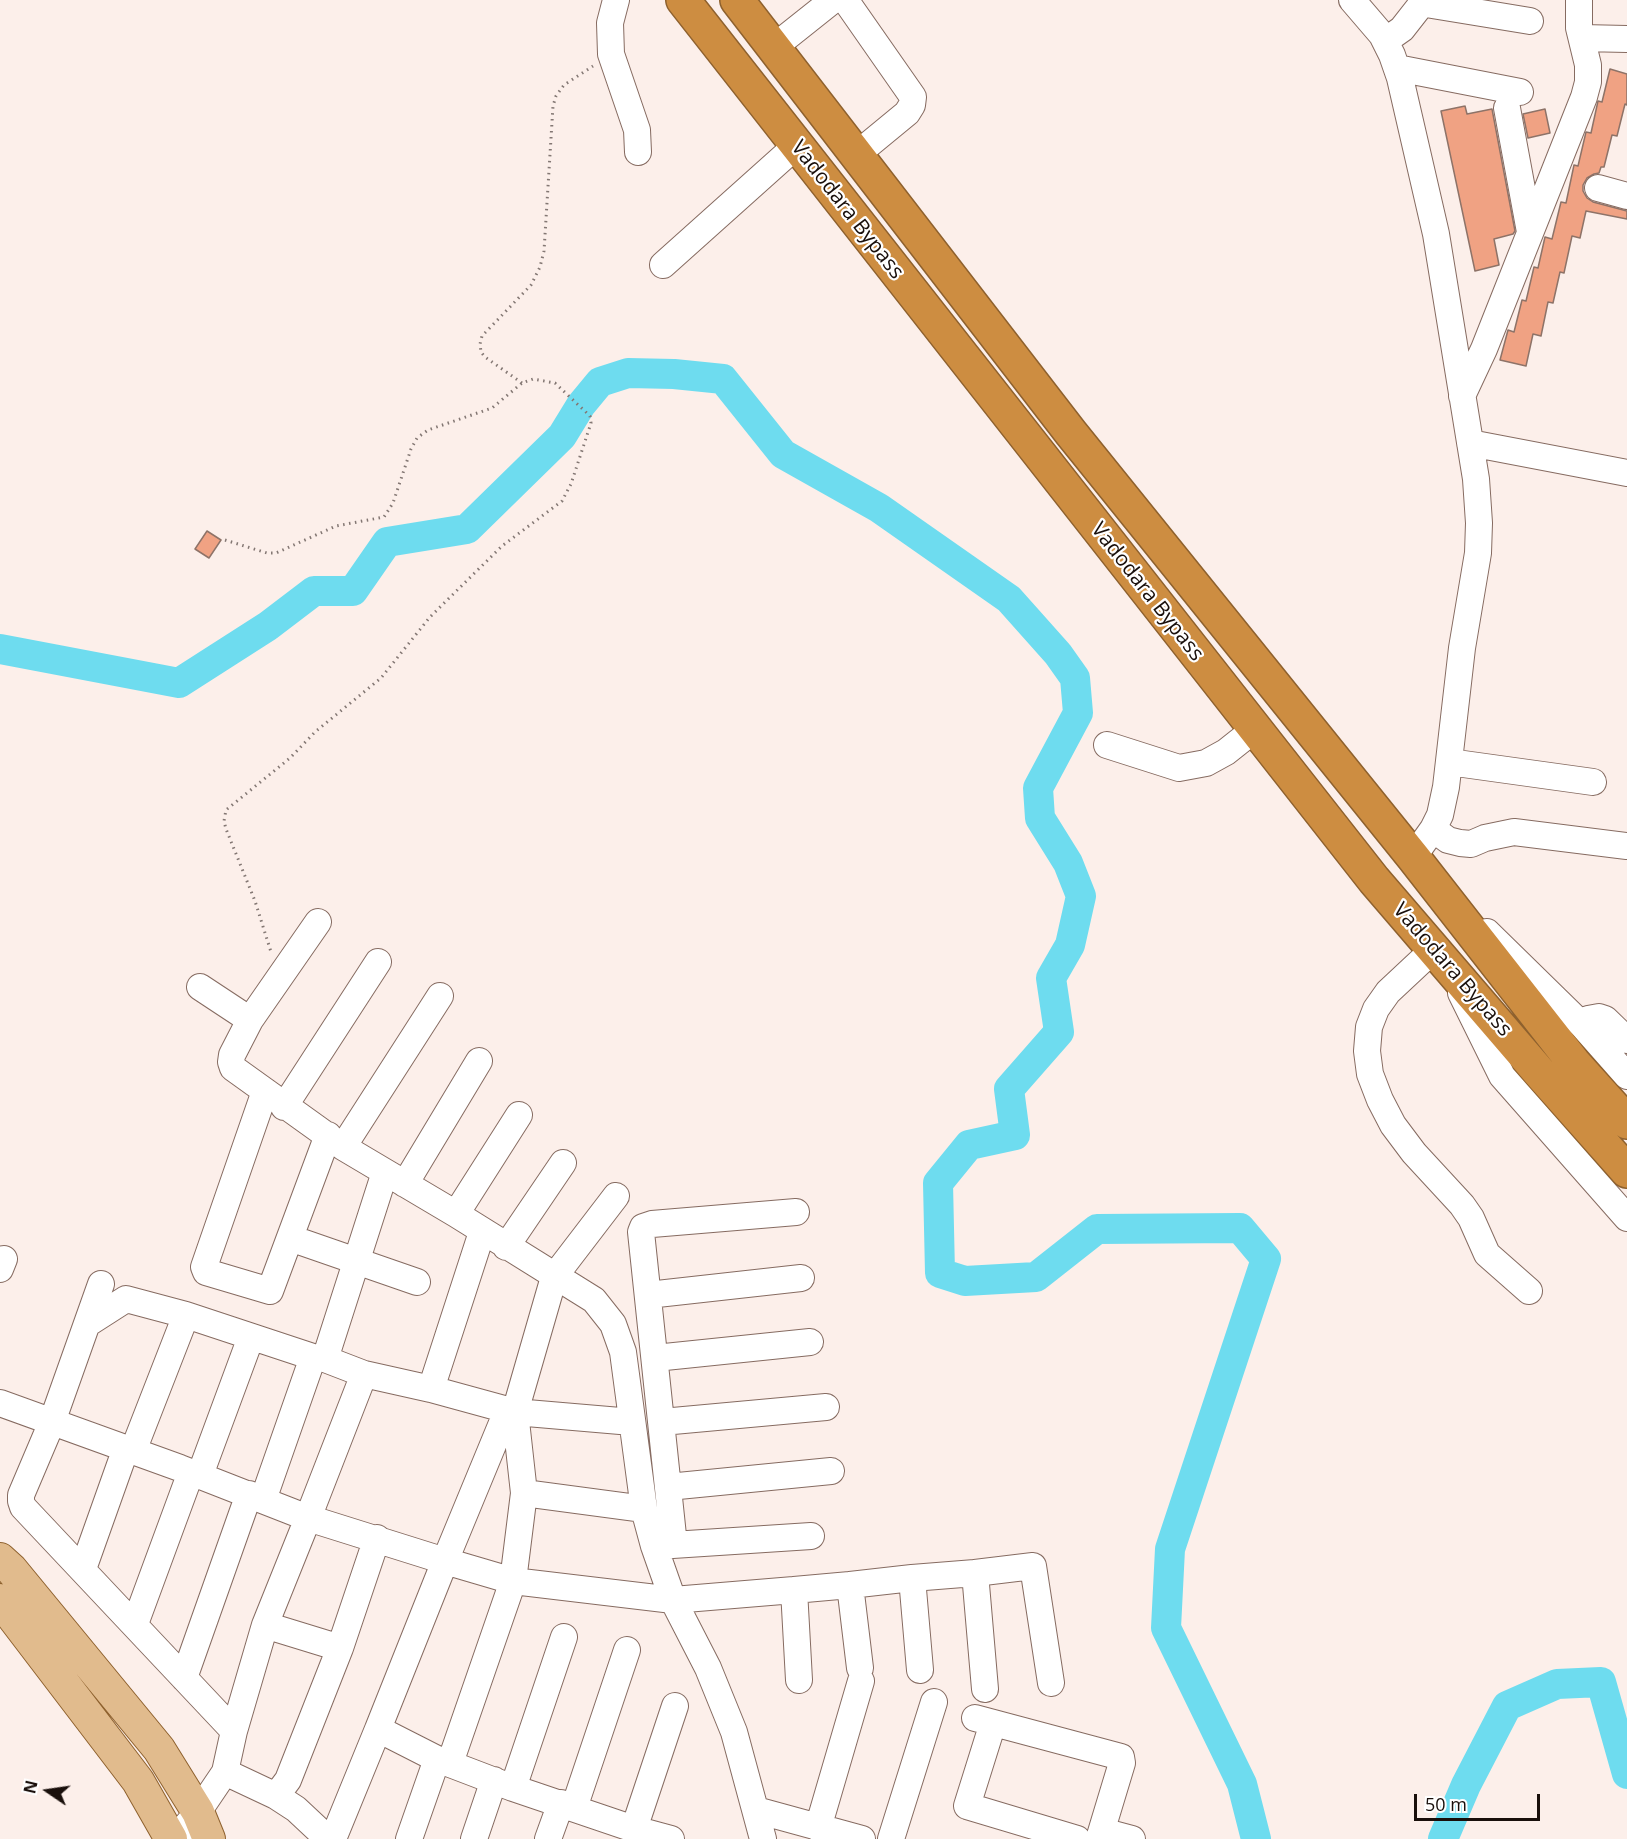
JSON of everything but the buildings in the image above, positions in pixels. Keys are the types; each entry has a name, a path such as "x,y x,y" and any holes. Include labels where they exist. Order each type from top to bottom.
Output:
{"highway":[{"name":"Vadodara Bypass","path":"683,0 1374,880 1627,1171"},
{"name":"Vadodara Bypass","path":"737,0 1071,433 1417,863 1574,1063 1627,1122"}],"main road":[{"path":"0,1559 11,1569 159,1749 203,1826"},
{"path":"0,1600 138,1781 173,1839"}],"street":[{"path":"616,0 610,23 611,54 636,130 638,153"},
{"path":"774,47 833,0"},
{"path":"843,0 914,97 907,112 856,154"},
{"path":"1352,0 1370,19 1385,41 1397,68 1436,234 1477,490 1478,553 1462,648 1449,762 1442,805 1417,863 1582,1025 1627,1076"},
{"path":"1462,396 1484,349 1584,96 1588,82 1588,64 1578,17 1579,0"},
{"path":"1385,41 1402,29 1420,6 1426,4 1530,21"},
{"path":"1582,38 1627,39"},
{"path":"1397,68 1514,100 1530,232"},
{"path":"663,265 796,145"},
{"path":"1598,188 1627,196"},
{"path":"1470,443 1627,473"},
{"path":"1107,745 1179,768 1206,763 1226,752 1255,729"},
{"path":"1449,762 1593,782"},
{"path":"1433,829 1448,840 1471,844 1485,838 1514,832 1627,846"},
{"path":"318,922 250,1020 232,1055 233,1068 335,1141 594,1300 613,1324 623,1352 644,1509 664,1545"},
{"path":"1529,1291 1487,1254 1471,1218 1462,1205 1414,1154 1393,1125 1380,1100 1370,1074 1367,1051 1369,1027 1376,1010 1388,992 1441,958 1502,1076 1627,1218"},
{"path":"378,962 275,1099 204,1270 268,1292 272,1288 290,1238 335,1141 440,996"},
{"path":"200,987 250,1020"},
{"path":"1582,1025 1588,1019 1599,1017 1605,1019 1627,1040"},
{"path":"184,1678 256,1497 319,1358 355,1261 395,1178 478,1061"},
{"path":"456,1214 519,1115"},
{"path":"506,1247 562,1163"},
{"path":"225,1772 276,1796 296,1809 331,1839 445,1561 511,1412 554,1277 616,1196"},
{"path":"764,1839 734,1732 708,1668 673,1600 664,1545 668,1487 641,1232 644,1227 652,1224 796,1212"},
{"path":"431,1389 482,1232"},
{"path":"290,1238 417,1282"},
{"path":"648,1295 801,1278"},
{"path":"101,1284 52,1422 21,1495 21,1501 23,1507 234,1731"},
{"path":"87,1324 126,1299 186,1315 364,1374 431,1389 511,1412 632,1422"},
{"path":"83,1569 186,1315"},
{"path":"135,1624 251,1337"},
{"path":"655,1358 810,1342"},
{"path":"173,1839 203,1826 225,1772 234,1731 265,1624 364,1374"},
{"path":"0,1403 196,1474 308,1518 513,1581 673,1600 1033,1566 1051,1683"},
{"path":"662,1422 826,1407"},
{"path":"409,1839 443,1761 513,1581 524,1493 511,1412"},
{"path":"668,1487 831,1471"},
{"path":"524,1493 644,1509"},
{"path":"664,1545 811,1536"},
{"path":"276,1796 288,1780 340,1648 377,1538"},
{"path":"975,1573 985,1689"},
{"path":"912,1578 920,1670"},
{"path":"850,1585 860,1668"},
{"path":"794,1590 800,1680"},
{"path":"265,1624 340,1648"},
{"path":"474,1839 503,1784 564,1636"},
{"path":"548,1839 568,1805 627,1650"},
{"path":"818,1828 861,1681 872,1710"},
{"path":"891,1839 934,1702"},
{"path":"620,1830 675,1706"},
{"path":"1077,1839 967,1806 984,1720 1121,1757 1122,1763 1101,1835 1132,1839"},
{"path":"378,1729 443,1761 568,1805 620,1830 671,1839"},
{"path":"756,1810 862,1839"}],"path":[{"path":"522,383 485,357 481,352 482,336 531,285 540,267 544,251 553,106 556,96 564,85 611,54"},
{"path":"225,540 267,553 276,553 336,526 384,517 393,503 411,449 417,438 428,430 492,408 522,383 532,379 555,383 590,416 591,423 571,484 562,501 502,546 419,629 381,678 315,732 290,758 226,810 224,822 226,829 255,902 279,978"}],"waterway":[{"path":"0,649 179,683 268,626 314,591 353,591 387,542 467,529 562,436 581,405 600,382 628,373 674,374 723,379 783,454 879,508 1009,599 1058,654 1075,678 1078,713 1038,788 1040,818 1068,863 1081,896 1070,945 1051,978 1059,1032 1009,1089 1015,1135 969,1145 938,1183 940,1273 965,1281 1036,1277 1097,1229 1240,1228 1266,1259 1170,1549 1166,1628 1242,1784 1256,1839"},
{"path":"1443,1839 1466,1785 1507,1706 1557,1684 1601,1682 1627,1774"}]}
